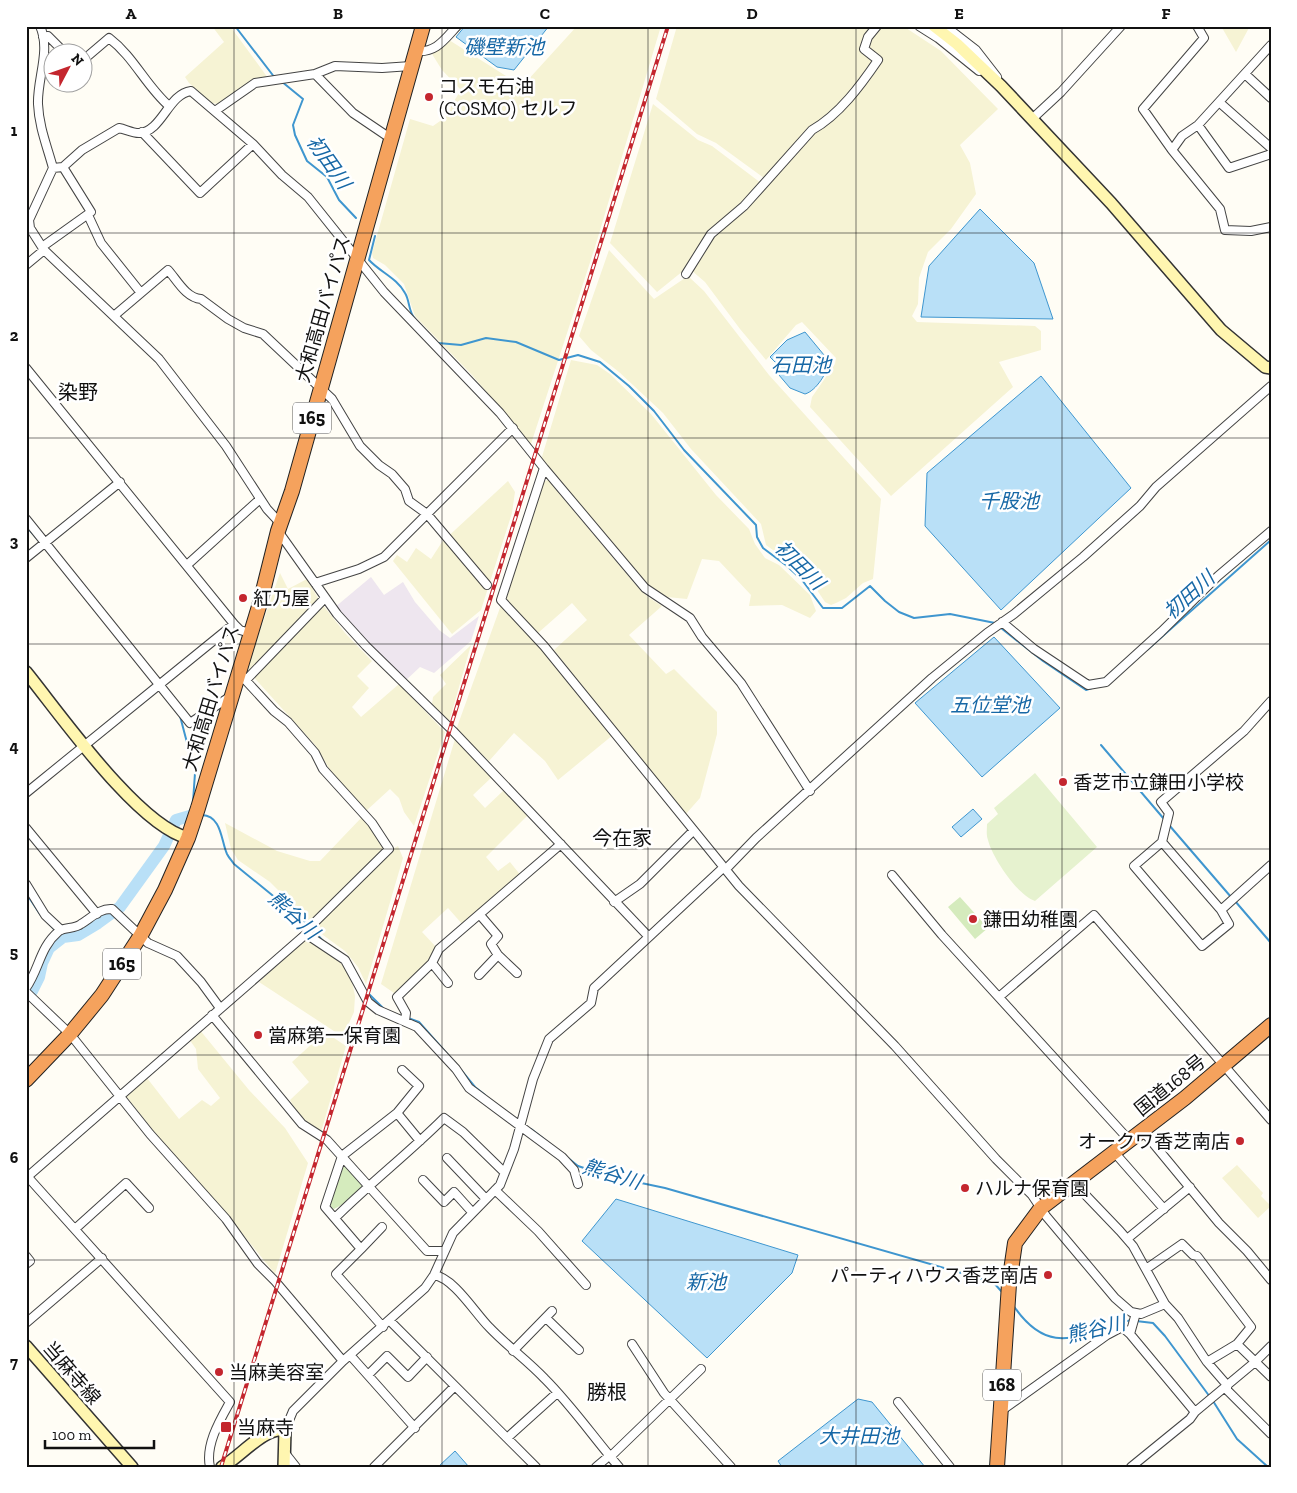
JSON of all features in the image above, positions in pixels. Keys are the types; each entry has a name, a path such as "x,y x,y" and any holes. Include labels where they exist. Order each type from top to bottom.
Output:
{"highway":[{"name":"大和高田バイパス","path":"26,1080 70,1034 102,995 140,935 164,890 185,834 198,808 232,695 242,676 250,633 260,603 279,527 292,491 422,26"},
{"name":"国道168号","path":"997,1467 1009,1284 1015,1243 1041,1208 1143,1131 1271,1025"}],"street":[{"path":"40,26 43,37 38,105 44,143 53,168 29,220 30,228 43,248 159,358 226,446 325,598 366,646 453,731 648,936"},
{"path":"416,51 426,52 437,48 457,26"},
{"path":"686,274 712,234 744,206 812,130 840,106 867,76 878,60 864,49 864,43 877,26"},
{"path":"919,26 1001,86"},
{"path":"934,26 957,44 1001,86 1111,203 1221,330 1265,366 1271,368"},
{"path":"945,26 976,50 990,67 1001,86"},
{"path":"1197,26 1204,38 1143,109 1172,150 1220,209 1225,230 1251,231 1271,227"},
{"path":"1032,119 1061,92 1116,28"},
{"path":"43,37 48,36 54,42"},
{"path":"92,52 109,38 136,67 148,86 169,106"},
{"path":"1172,150 1182,136 1198,125 1270,48"},
{"path":"215,112 255,83 273,82 315,74 335,66 382,68 411,66"},
{"path":"315,74 353,113 390,138"},
{"path":"1245,74 1271,98"},
{"path":"53,168 62,167 82,150 119,128 137,133 151,128 169,106 184,93 191,91 253,144 282,175 308,197 406,317 463,372 513,428 544,468 645,588 690,618 708,644 741,683 810,791"},
{"path":"1219,102 1271,148"},
{"path":"1198,125 1229,168 1271,154"},
{"path":"142,132 200,192 253,144"},
{"path":"26,265 43,248 91,212 62,167"},
{"path":"88,215 101,243 140,293"},
{"path":"115,315 168,270 178,280 179,286 196,299 201,299 244,328 263,334 277,345 340,410 360,446 379,465 392,474 405,489 410,501 427,514 487,585"},
{"path":"26,368 234,624 240,630 250,633"},
{"path":"284,1467 286,1430 292,1411 343,1361 425,1288 434,1275 453,1233 500,1185 521,1126 533,1079 549,1039 591,1003 594,988 648,936 810,791 932,678 1083,557 1140,506 1156,486 1271,386"},
{"path":"315,583 359,569 384,557 513,428"},
{"path":"544,468 501,600 544,646 739,886 895,1046 996,1159 1032,1195 1098,1281 1126,1308 1136,1313 1141,1314 1165,1304"},
{"path":"26,558 120,482"},
{"path":"187,565 260,499"},
{"path":"26,519 190,723 232,695"},
{"path":"999,624 1088,685 1106,682 1162,632 1218,576 1271,531"},
{"path":"210,1467 208,1458 217,1425 230,1402 27,1177 306,934 312,925 389,849 372,823 323,769 315,753 288,722 274,711 242,676 325,598"},
{"path":"26,793 234,624"},
{"path":"26,672 129,796 154,820 185,834"},
{"path":"1162,842 1221,910 1229,924 1202,946 1134,866 1162,842 1169,813 1161,802 1244,731 1271,701"},
{"path":"26,828 97,914"},
{"path":"614,902 640,884 693,831"},
{"path":"561,844 439,949 432,962 397,997 406,1017 456,1069 469,1088 521,1126 574,1170 578,1184"},
{"path":"1221,910 1271,865"},
{"path":"892,875 999,998 1130,1141"},
{"path":"26,884 45,915 59,932"},
{"path":"26,988 33,979 42,949 59,932 76,928 104,908 112,909 148,943 177,956 201,982 220,1008"},
{"path":"480,915 498,936 491,944 498,955 517,973"},
{"path":"999,998 1094,915 1225,1064 1248,1096 1271,1120"},
{"path":"306,934 345,960 368,1002 378,1010 406,1017"},
{"path":"479,975 498,955"},
{"path":"432,962 448,983"},
{"path":"29,995 70,1034 176,1165 226,1219 258,1264 275,1280 343,1361"},
{"path":"212,1015 302,1124 327,1140 427,1251 444,1252"},
{"path":"362,1248 325,1207 342,1156 396,1113 419,1086 402,1070"},
{"path":"396,1113 420,1141"},
{"path":"335,1218 368,1184 420,1141 444,1118 463,1132 504,1172"},
{"path":"1143,1131 1271,1280"},
{"path":"1114,1152 1164,1208"},
{"path":"447,1158 486,1199"},
{"path":"423,1180 444,1202 454,1192 472,1212"},
{"path":"75,1229 126,1183 149,1208"},
{"path":"1074,1183 1127,1239 1165,1304 1178,1318 1207,1362 1227,1385 1227,1390 1271,1434"},
{"path":"1127,1239 1190,1187"},
{"path":"494,1190 538,1231 586,1285"},
{"path":"382,1227 336,1274 383,1327"},
{"path":"1146,1269 1182,1244 1192,1255 1197,1256 1251,1327 1237,1344 1207,1362"},
{"path":"26,1256 30,1261 26,1264"},
{"path":"26,1323 102,1258"},
{"path":"434,1275 451,1283 513,1352 530,1364 558,1393 619,1467"},
{"path":"513,1352 552,1311"},
{"path":"1131,1332 1136,1313"},
{"path":"546,1318 579,1350"},
{"path":"390,1320 536,1467"},
{"path":"1000,1412 1108,1335 1122,1328 1131,1332 1195,1412"},
{"path":"632,1344 670,1399 731,1467"},
{"path":"1237,1344 1271,1377"},
{"name":"当麻寺線","path":"26,1346 132,1467"},
{"path":"1130,1467 1190,1419 1195,1412 1255,1362 1271,1346"},
{"path":"350,1355 415,1428"},
{"path":"368,1375 387,1356 408,1377 427,1357"},
{"path":"596,1467 610,1456 701,1369"},
{"path":"374,1467 455,1386"},
{"path":"507,1438 558,1393"},
{"path":"898,1402 950,1467"},
{"path":"222,1467 268,1433 277,1428 286,1430"},
{"path":"284,1453 296,1467"}],"shaded area":[{"path":"212,26 230,26 268,78 252,80 219,104 212,103 189,83 185,77 224,42"},
{"path":"577,26 661,26 595,247 531,444 472,375 415,316 404,284 385,265 373,258 372,253 410,119 433,126 450,114 451,106 461,90 442,70 432,54 449,40 514,81 526,82"},
{"path":"677,26 903,26 941,51 998,109 960,145 970,163 976,194 951,229 928,252 919,278 918,304 912,316 917,322 1035,326 1041,331 1041,350 999,362 1013,387 891,496 810,407 812,397 835,364 836,358 802,322 796,325 766,360 705,282 691,270 712,240 771,183 716,143 697,134 656,99"},
{"path":"1221,26 1250,26 1236,52"},
{"path":"653,104 698,140 712,146 761,183 683,271 657,292 610,243"},
{"path":"609,250 654,299 688,276 704,291 769,375 881,499 873,579 863,583 846,598 836,603 831,605 825,602 815,587 788,561 766,545 761,524 691,449 663,413 619,372 591,350 579,336"},
{"path":"571,360 597,365 610,374 651,414 716,495 749,529 755,544 765,558 779,565 810,595 816,611 810,618 782,605 749,606 751,595 719,561 702,559 687,599 667,597 654,591 609,543 541,460"},
{"path":"548,480 635,584 648,597 662,606 629,635 666,674 674,669 717,712 717,734 700,798 685,815 554,650 587,620 572,603 538,633 506,600 542,482"},
{"path":"508,481 515,492 512,513 481,610 452,634 393,561 397,555 407,562 416,548 431,559 442,542"},
{"path":"280,573 288,589 307,579 319,600 345,633 372,661 357,676 369,688 352,707 361,717 399,684 445,732 414,826 404,812 399,798 390,789 366,811 330,770 316,746 249,672 248,665"},
{"path":"371,577 384,595 403,582 415,602 439,630 450,638 479,616 471,641 434,673 420,667 405,681 334,608"},
{"path":"501,605 544,651 613,735 558,780 545,761 514,733 489,761 456,730"},
{"path":"471,645 449,722 432,704 433,697 446,684 440,675"},
{"path":"455,739 492,777 473,795 485,808 504,790 528,815 486,857 498,871 510,862 522,877 463,925 448,908 422,932 437,948 429,962 398,993 394,993 381,984"},
{"path":"362,817 383,846 391,850 398,846 403,858 366,984 358,967 345,951 323,935 270,882 238,860 231,849 225,823 277,851 310,861 320,861"},
{"path":"307,938 346,967 351,977 355,996 354,1012 345,1032 340,1035 259,982"},
{"path":"199,1029 249,1090 285,1128 308,1163 275,1274 242,1233 167,1148 126,1096 147,1078 179,1119 202,1100 211,1106 220,1098 198,1069 196,1049 189,1039"},
{"path":"325,1032 346,1046 321,1132 299,1116 290,1100 309,1082 292,1062"},
{"path":"1237,1165 1263,1193 1261,1196 1271,1206 1258,1218 1222,1178"}],"green space":[{"path":"1035,773 1097,847 1035,901 1021,892 1000,865 987,838 987,824 998,814 994,808"},
{"path":"960,897 988,928 975,939 948,907"},
{"path":"341,1166 345,1166 364,1185 347,1202 334,1209 329,1205"}],"water":[{"name":"磯壁新池","path":"465,26 549,26 514,70 497,67 456,37"},
{"path":"980,209 1034,263 1053,319 921,317 929,266"},
{"name":"石田池","path":"805,332 829,361 821,380 813,389 805,394 790,388 773,368 777,364 770,357 787,340"},
{"name":"千股池","path":"1041,376 1131,488 1001,610 925,526 927,473"},
{"name":"五位堂池","path":"994,637 1060,708 982,777 915,703"},
{"path":"973,809 982,819 961,837 952,827"},
{"name":"新池","path":"616,1199 798,1255 792,1273 707,1358 582,1241"},
{"name":"大井田池","path":"858,1399 872,1402 925,1467 782,1467 778,1461"},
{"path":"455,1451 469,1467 438,1467"}],"waterway":[{"name":"初田川","path":"235,26 275,78"},
{"name":"初田川","path":"281,81 303,99 293,125 295,135 307,161 327,177 339,200 356,218"},
{"name":"初田川","path":"375,236 369,260 402,288 407,296 411,313 415,319"},
{"name":"初田川","path":"438,343 461,345 486,338 516,342 559,360 578,355 600,362 629,386 654,411 684,450 756,525 757,537 763,548 802,580 823,608 842,608 870,586 899,612 914,618 950,614 995,623"},
{"path":"26,526 41,543"},
{"name":"初田川","path":"1147,650 1271,540"},
{"name":"初田川","path":"1001,628 1043,661 1086,690 1095,687"},
{"path":"180,716 195,773 193,802"},
{"path":"1101,745 1164,819"},
{"name":"熊谷川","path":"26,996 32,991 39,977 42,963 49,948 63,937 78,935 120,907 164,846 176,820 193,815"},
{"name":"熊谷川","path":"202,815 209,816 217,824 227,854 234,864 310,926"},
{"path":"1169,825 1231,897"},
{"path":"26,893 40,914 55,930"},
{"path":"1235,901 1271,943"},
{"name":"熊谷川","path":"313,930 323,941"},
{"name":"熊谷川","path":"58,933 63,937"},
{"name":"熊谷川","path":"337,950 347,958"},
{"name":"熊谷川","path":"351,964 366,991 383,1008"},
{"name":"熊谷川","path":"408,1018 419,1022 456,1064"},
{"name":"熊谷川","path":"461,1070 475,1087 485,1095"},
{"name":"熊谷川","path":"531,1129 545,1140"},
{"name":"熊谷川","path":"568,1158 578,1166 608,1176 665,1188 993,1282 1002,1292"},
{"name":"熊谷川","path":"1013,1305 1034,1329 1056,1338 1080,1336 1132,1320"},
{"name":"熊谷川","path":"1136,1321 1153,1323 1165,1336 1210,1397"},
{"name":"熊谷川","path":"1213,1401 1237,1439 1268,1467"}],"railway":[{"path":"221,1467 668,26"}],"place":[{"name":"コスモ石油 (COSMO) セルフ","path":"429,97"},
{"name":"紅乃屋","path":"243,598"},
{"name":"香芝市立鎌田小学校","path":"1063,782"},
{"name":"鎌田幼稚園","path":"973,919"},
{"name":"當麻第一保育園","path":"258,1035"},
{"name":"オークワ香芝南店","path":"1240,1141"},
{"name":"ハルナ保育園","path":"965,1188"},
{"name":"パーティハウス香芝南店","path":"1048,1275"},
{"name":"当麻美容室","path":"219,1372"},
{"name":"当麻寺","path":"226,1427"}],"district":[{"name":"染野","path":"78,392"},
{"name":"今在家","path":"622,838"},
{"name":"勝根","path":"607,1392"}]}
